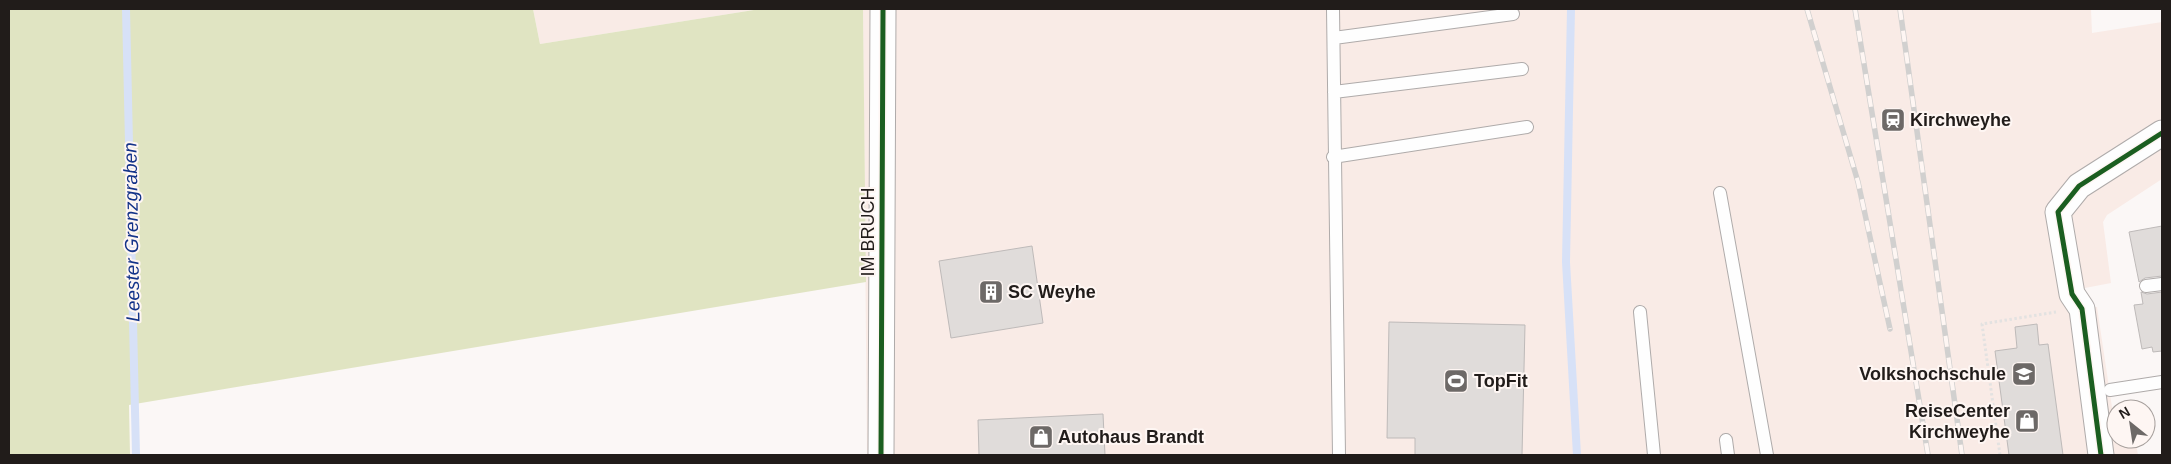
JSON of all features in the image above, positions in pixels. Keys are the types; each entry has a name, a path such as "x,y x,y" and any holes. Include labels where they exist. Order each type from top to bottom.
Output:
{"street":[{"name":"IM BRUCH","path":"881,455 882,9"},
{"path":"2101,455 2082,309 2072,294 2058,212 2079,186 2162,133"}],"lane":[{"path":"1333,9 1333,157 1339,455"},
{"path":"1334,38 1513,14"},
{"path":"1334,92 1522,69"},
{"path":"1333,157 1527,127"},
{"path":"1720,193 1767,455"},
{"path":"2146,286 2162,284"},
{"path":"1640,312 1654,455"},
{"path":"2110,390 2162,382"},
{"path":"1726,440 1728,455"}],"path":[{"path":"2000,455 1982,324 2059,311"}],"shaded area":[{"path":"533,9 760,9 540,44"},
{"path":"863,9 2091,9 2092,33 2162,22 2162,179 2107,215 2103,222 2111,283 2085,288 2087,308 2097,307 2111,399 2106,399 2106,449 2137,449 2138,455 867,455"}],"green space":[{"path":"9,9 533,9 540,44 760,9 863,9 866,282 129,405 130,455 9,455"}],"building":[{"path":"2162,226 2162,276 2145,278 2139,282 2129,232"},
{"name":"SC Weyhe","path":"1032,246 1043,323 951,338 939,261"},
{"path":"2141,292 2147,294 2162,292 2162,351 2153,352 2152,347 2142,349 2134,305 2143,304"},
{"name":"TopFit","path":"1389,322 1525,325 1522,455 1415,455 1415,438 1387,438"},
{"path":"2037,324 2039,345 2048,344 2063,455 2009,455 1995,351 2017,348 2015,327"},
{"name":"Autohaus Brandt","path":"1103,414 1105,455 979,455 978,420"}],"waterway":[{"name":"Leester Grenzgraben","path":"126,9 136,455"},
{"path":"1571,9 1566,262 1577,455"}],"railway":[{"path":"1807,9 1858,182 1890,329"},
{"path":"1855,9 1928,455"},
{"path":"1900,9 1962,455"}],"cycle path":[{"path":"881,455 883,9"},
{"path":"2101,455 2082,309 2072,294 2058,212 2079,186 2162,133"}],"place":[{"name":"Kirchweyhe","path":"1893,120"},
{"name":"SC Weyhe","path":"991,292"},
{"name":"Volkshochschule","path":"2024,374"},
{"name":"TopFit","path":"1456,381"},
{"name":"ReiseCenter Kirchweyhe","path":"2027,421"},
{"name":"Autohaus Brandt","path":"1041,437"}]}
